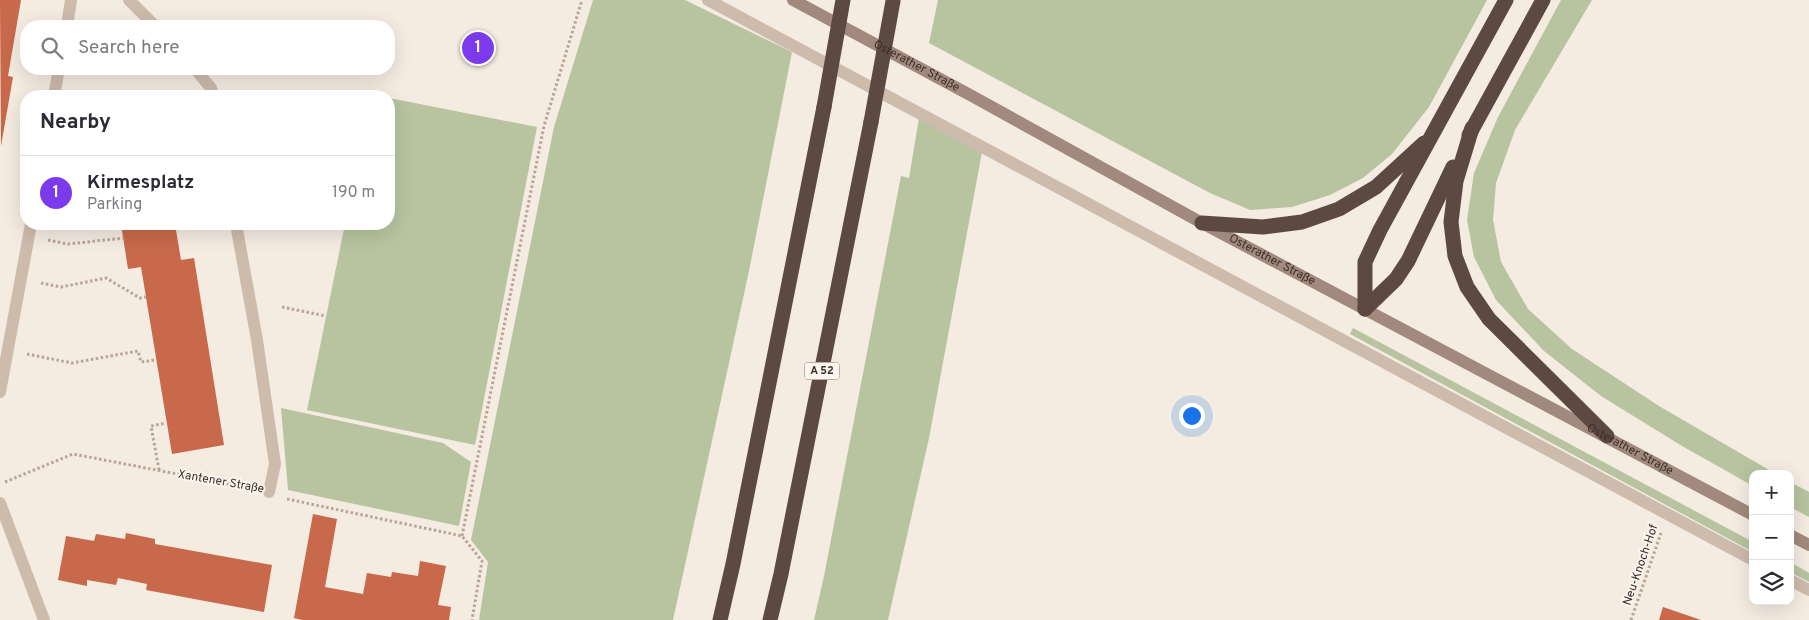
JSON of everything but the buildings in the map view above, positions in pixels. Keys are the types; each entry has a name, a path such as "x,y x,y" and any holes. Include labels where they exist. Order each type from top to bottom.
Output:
{"highway":[{"path":"720,620 735,554 824,107 843,0"},
{"name":"A 52","path":"770,620 783,565 871,122 893,0"},
{"path":"1365,309 1366,262 1380,230 1506,0"},
{"path":"1365,309 1396,279 1408,261 1472,128 1542,0"},
{"path":"1472,128 1456,181 1451,222 1455,256 1467,288 1489,319 1607,436"},
{"path":"1202,223 1263,227 1302,222 1339,209 1376,187 1434,133"}],"main road":[{"name":"Osterather Straße","path":"793,0 1202,223 1749,513"},
{"path":"1794,537 1809,545"}],"street":[{"path":"68,20 71,0"},
{"path":"129,0 150,20"},
{"path":"708,0 1749,558"},
{"path":"55,90 59,75"},
{"path":"200,75 212,90"},
{"path":"0,392 30,230"},
{"name":"Xantener Straße","path":"237,230 257,340 275,464 269,492"},
{"path":"0,503 44,620"},
{"path":"1794,582 1809,590"}],"path":[{"path":"462,536 544,126 582,0"},
{"path":"30,230 68,244 124,238"},
{"path":"21,279 61,287 106,278 140,298 146,297"},
{"path":"282,307 326,316"},
{"path":"8,350 72,363 138,352 140,362 156,360"},
{"path":"158,470 151,426 166,423"},
{"name":"Xantener Straße","path":"0,484 73,454 269,492"},
{"path":"269,492 286,499 462,536 482,560 472,620"},
{"name":"Neu-Knoch-Hof","path":"1631,620 1667,515"}],"green space":[{"path":"593,0 685,0 792,52 749,271 673,620 479,620 488,562 471,540 554,127"},
{"path":"938,0 1487,0 1429,107 1392,154 1363,178 1330,195 1292,207 1250,210 1210,193 929,43"},
{"path":"1561,0 1592,0 1515,130 1496,183 1493,220 1501,262 1528,309 1572,349 1659,406 1769,470 1749,470 1749,484 1682,446 1601,396 1544,351 1496,300 1474,257 1467,220 1474,173 1498,117"},
{"path":"395,99 537,127 475,445 307,410 344,230 395,230"},
{"path":"919,118 982,152 929,438 888,620 814,620 901,176 909,178"},
{"path":"1353,328 1749,540 1749,550 1350,334"},
{"path":"281,408 443,443 471,462 459,526 288,490"},
{"path":"1794,484 1809,492 1809,517 1794,509"},
{"path":"1794,564 1809,573 1809,582 1794,574"}],"place":[{"name":"Kirmesplatz","path":"478,48"}]}
